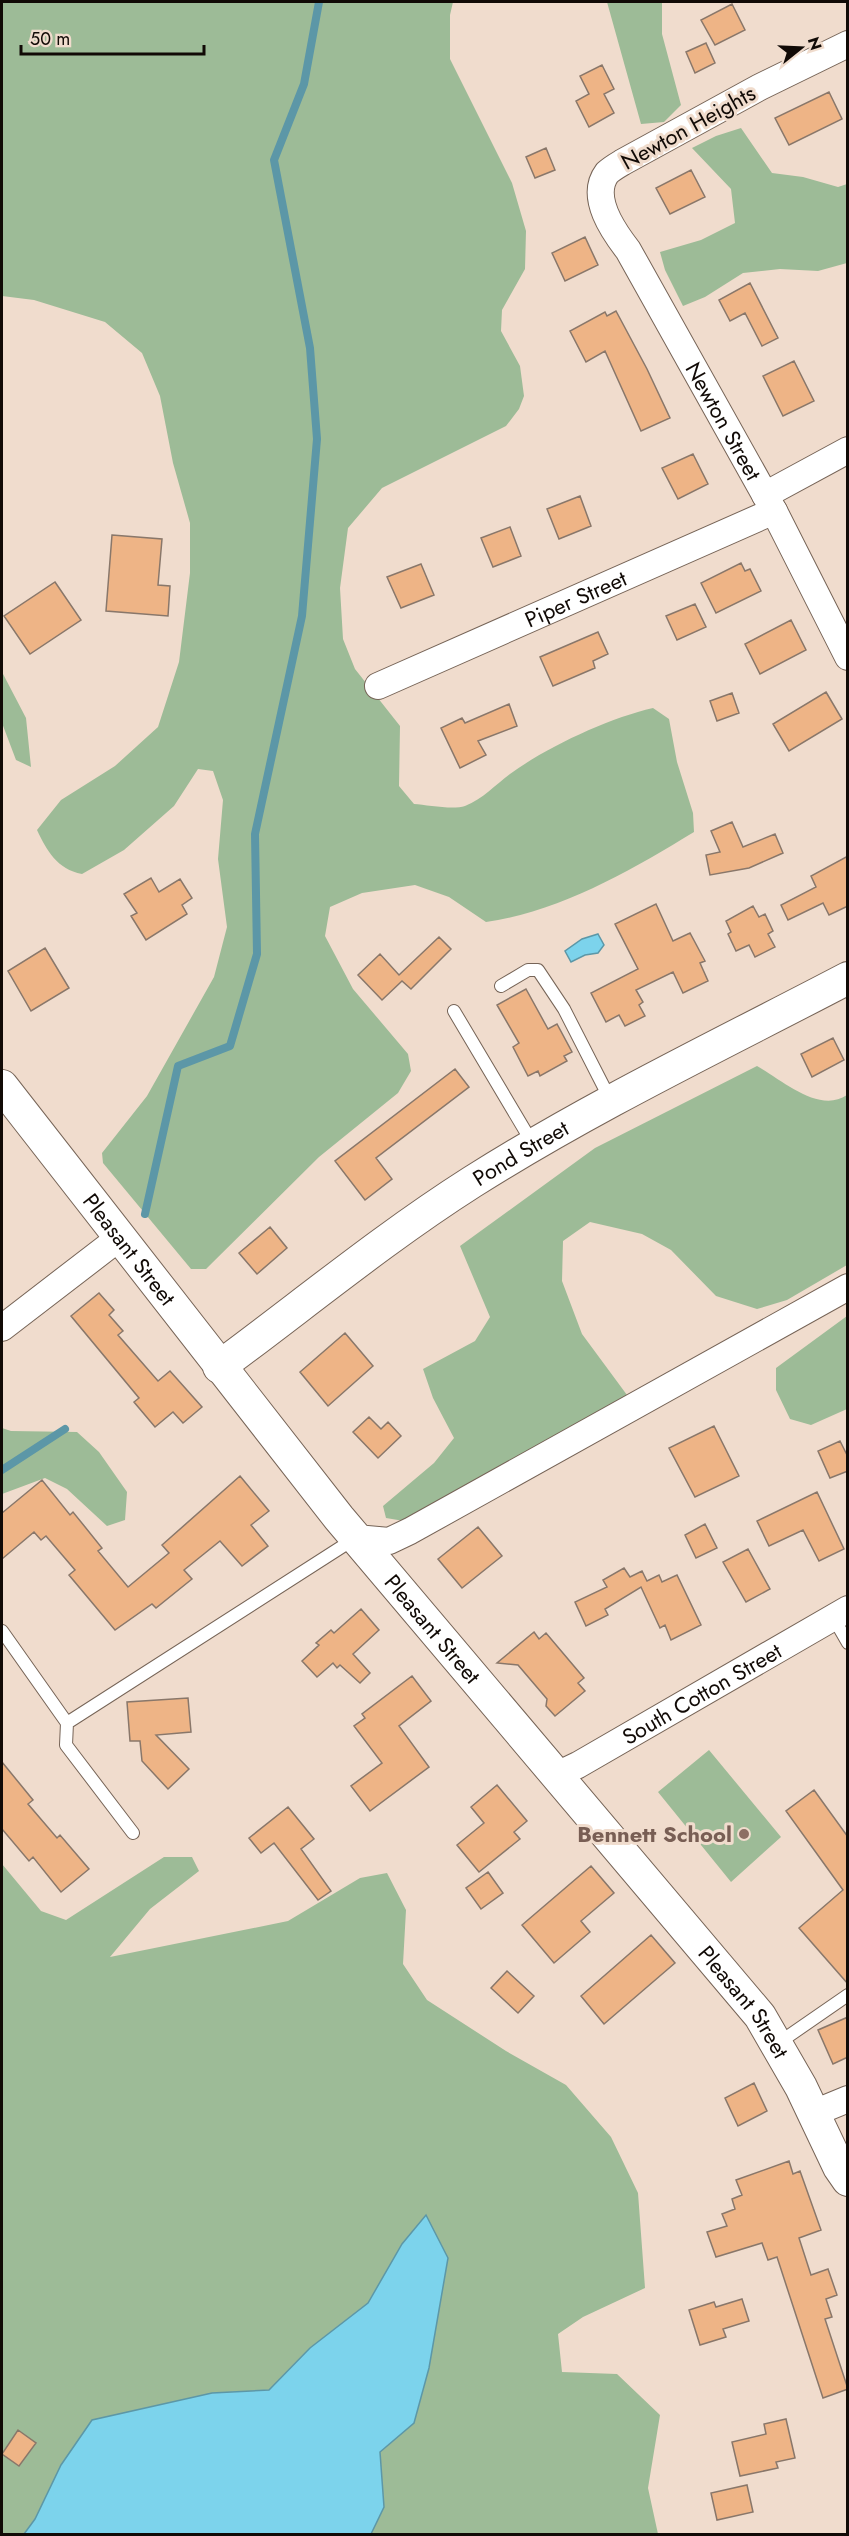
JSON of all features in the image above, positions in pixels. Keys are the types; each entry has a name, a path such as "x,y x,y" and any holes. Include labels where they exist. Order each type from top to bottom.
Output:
{"street":[{"name":"Newton Heights","path":"602,187 607,173 622,162 760,87 848,44"},
{"name":"Newton Street","path":"602,187 603,206 611,227 628,250 770,503 848,657"},
{"name":"Piper Street","path":"378,686 770,503 848,450"},
{"name":"Pond Street","path":"219,1367 417,1220 534,1145 848,978"},
{"name":"Pleasant Street","path":"2,1086 219,1367 356,1538 760,2016 848,2180"},
{"path":"2,1328 119,1238"},
{"path":"356,1538 390,1541 410,1531 848,1287"},
{"name":"South Cotton Street","path":"556,1775 840,1613"},
{"path":"813,2113 848,2099"}],"lane":[{"path":"501,986 528,970 538,970 564,1009 612,1102"},
{"path":"454,1011 534,1145"},
{"path":"67,1723 356,1538"},
{"path":"840,1613 848,1643"},
{"path":"2,1631 67,1723 66,1745 133,1833"},
{"path":"777,2044 848,1995"}],"green space":[{"path":"2,2 453,2 450,15 450,59 512,183 526,231 525,269 502,310 501,331 520,366 524,396 519,409 506,426 382,488 348,528 340,588 343,639 355,669 400,726 399,786 414,804 465,806 483,796 525,764 560,744 598,726 653,708 669,719 677,762 693,813 694,832 645,861 594,888 514,917 486,922 449,897 415,885 362,893 330,907 325,936 353,989 408,1054 411,1071 398,1093 319,1157 206,1269 191,1269 103,1163 102,1153 147,1096 214,977 227,927 218,859 223,800 213,771 198,769 174,806 124,850 82,874 73,872 59,863 49,852 37,830 61,800 115,766 158,727 179,662 190,573 190,523 173,463 160,396 142,353 105,322 34,300 2,296"},
{"path":"607,2 662,2 662,34 681,105 664,122 641,124"},
{"path":"741,128 772,173 803,177 838,187 847,184 847,263 818,271 780,269 743,273 705,297 683,306 665,270 660,252 701,240 735,223 731,189 692,148 716,136"},
{"path":"2,672 26,718 31,767 16,760 2,723"},
{"path":"757,1066 813,1098 836,1100 847,1095 847,1265 787,1300 757,1309 716,1296 671,1250 642,1234 590,1222 563,1241 562,1281 582,1334 627,1395 435,1506 404,1521 386,1518 383,1506 434,1463 454,1438 433,1398 423,1369 475,1341 490,1317 460,1246 595,1148"},
{"path":"847,1316 847,1409 811,1425 790,1419 776,1390 776,1368"},
{"path":"2,1428 11,1431 77,1432 99,1452 127,1492 125,1520 107,1526 67,1489 45,1478 2,1494"},
{"path":"709,1750 781,1837 731,1882 658,1792"},
{"path":"164,1857 192,1857 199,1871 150,1909 110,1957 288,1921 360,1878 387,1873 406,1910 403,1964 427,2000 506,2051 566,2085 611,2137 638,2193 645,2288 583,2317 558,2334 562,2372 617,2374 660,2415 648,2488 658,2534 371,2534 384,2507 380,2452 414,2423 402,2244 368,2303 310,2348 269,2390 212,2393 35,2519 24,2534 2,2534 2,1864 41,1911 66,1920"}],"water":[{"path":"598,934 604,945 598,953 585,955 571,962 565,951 582,939"},
{"path":"426,2215 448,2258 429,2368 414,2423 380,2452 384,2507 371,2534 24,2534 35,2519 61,2465 92,2420 212,2393 269,2390 310,2348 368,2303 402,2244"}],"building":[{"path":"732,4 745,30 715,45 701,20"},
{"path":"706,43 715,63 695,73 686,52"},
{"path":"602,65 614,89 604,94 614,113 589,127 576,101 589,94 580,76"},
{"path":"829,92 842,119 789,145 775,118"},
{"path":"546,148 555,170 535,178 526,157"},
{"path":"691,170 705,197 670,214 656,188"},
{"path":"585,237 598,265 565,281 552,253"},
{"path":"750,283 778,338 762,346 745,313 730,321 719,300"},
{"path":"616,311 670,418 641,431 605,351 586,362 570,331 605,312 607,316"},
{"path":"794,361 814,401 783,416 763,376"},
{"path":"693,454 708,484 678,499 662,468"},
{"path":"580,496 591,526 559,539 547,509"},
{"path":"510,527 521,556 493,567 481,538"},
{"path":"112,535 162,539 158,585 170,586 168,616 106,611"},
{"path":"741,563 745,571 750,569 761,591 716,613 701,583"},
{"path":"421,564 434,595 401,608 387,577"},
{"path":"55,582 81,620 30,654 4,616"},
{"path":"695,604 706,627 677,640 666,616"},
{"path":"791,620 806,650 760,674 745,644"},
{"path":"598,632 608,654 593,661 595,668 553,686 540,657"},
{"path":"826,692 842,719 789,751 773,724"},
{"path":"732,693 739,713 717,721 710,701"},
{"path":"509,704 517,726 478,741 486,755 460,768 441,728 462,718 465,723"},
{"path":"732,822 743,847 775,834 783,853 749,868 710,875 706,855 720,852 711,831"},
{"path":"848,856 848,906 829,915 823,903 788,920 781,905 816,887 811,876"},
{"path":"151,878 159,892 180,879 192,898 182,905 187,914 146,940 131,916 137,913 124,894"},
{"path":"656,904 673,941 690,933 705,961 700,963 708,981 683,993 673,972 636,990 643,1002 639,1005 645,1016 625,1026 619,1015 606,1022 591,993 638,969 615,924"},
{"path":"753,906 759,917 765,914 773,931 768,934 775,947 755,957 749,945 736,951 728,934 731,932 726,921"},
{"path":"439,937 451,949 411,989 402,981 382,1000 358,975 380,954 399,975"},
{"path":"45,948 69,988 31,1011 8,971"},
{"path":"526,989 548,1029 557,1024 572,1052 564,1056 567,1061 540,1076 538,1071 528,1076 513,1047 519,1043 497,1005"},
{"path":"833,1038 844,1060 812,1077 801,1054"},
{"path":"455,1069 469,1087 376,1158 392,1179 365,1200 335,1161"},
{"path":"270,1227 287,1248 257,1274 239,1253"},
{"path":"99,1293 114,1310 109,1315 123,1331 118,1335 158,1381 170,1371 202,1407 183,1423 173,1412 155,1427 134,1402 139,1398 71,1316"},
{"path":"345,1333 373,1366 328,1406 300,1372"},
{"path":"369,1417 381,1429 388,1422 401,1436 378,1458 353,1432"},
{"path":"714,1426 739,1476 695,1497 669,1448"},
{"path":"840,1441 848,1457 848,1471 830,1478 818,1451"},
{"path":"240,1476 269,1511 251,1525 268,1546 242,1566 220,1541 184,1570 192,1579 156,1608 152,1604 115,1630 69,1575 75,1570 46,1536 41,1540 34,1532 2,1559 2,1513 42,1480 70,1515 73,1512 102,1548 98,1551 128,1587 169,1553 162,1545"},
{"path":"817,1492 844,1549 819,1561 803,1530 769,1546 757,1521"},
{"path":"705,1524 717,1548 696,1558 685,1535"},
{"path":"478,1527 502,1556 462,1588 438,1559"},
{"path":"748,1549 770,1589 746,1602 723,1562"},
{"path":"624,1568 630,1577 642,1571 647,1581 659,1575 662,1582 677,1575 701,1625 671,1640 665,1625 660,1628 641,1587 605,1609 608,1615 586,1626 575,1602 607,1587 603,1580"},
{"path":"361,1609 379,1630 353,1654 370,1673 360,1683 340,1665 337,1668 333,1663 317,1677 302,1661 319,1645 316,1643 331,1630 334,1633"},
{"path":"534,1632 539,1639 546,1633 584,1678 578,1683 585,1691 555,1716 546,1706 547,1699 518,1665 497,1663"},
{"path":"412,1676 431,1701 399,1726 429,1767 370,1811 351,1786 382,1763 354,1726 365,1718 362,1714"},
{"path":"188,1698 191,1732 156,1735 189,1769 168,1789 142,1761 140,1741 130,1741 127,1702"},
{"path":"2,1762 33,1800 28,1804 57,1838 60,1835 89,1869 61,1892 33,1857 29,1861 2,1829"},
{"path":"497,1785 527,1821 514,1832 520,1839 479,1872 457,1845 484,1823 471,1807"},
{"path":"814,1790 848,1837 848,1984 799,1928 843,1890 786,1811"},
{"path":"288,1807 314,1839 301,1849 331,1891 318,1900 274,1843 261,1853 249,1838"},
{"path":"591,1866 614,1893 581,1921 590,1932 554,1963 522,1925"},
{"path":"488,1872 503,1893 481,1909 466,1888"},
{"path":"651,1935 675,1963 604,2024 581,1996"},
{"path":"507,1971 534,1996 518,2013 491,1988"},
{"path":"848,2017 848,2057 833,2064 818,2030"},
{"path":"754,2083 767,2111 738,2126 725,2098"},
{"path":"789,2161 793,2174 800,2171 821,2230 799,2238 811,2275 828,2269 837,2295 826,2299 832,2317 825,2319 848,2389 823,2398 777,2257 768,2260 762,2243 716,2257 707,2232 727,2226 722,2214 735,2209 732,2199 742,2195 736,2180"},
{"path":"742,2299 749,2321 723,2329 726,2337 700,2345 689,2310 714,2302 716,2307"},
{"path":"786,2419 795,2458 776,2462 778,2468 740,2476 732,2442 766,2434 764,2424"},
{"path":"18,2430 36,2443 19,2466 2,2454"},
{"path":"747,2485 753,2512 717,2520 711,2493"}],"waterway":[{"path":"145,1214 178,1066 230,1046 257,954 255,834 302,616 317,439 310,348 274,160 304,84 319,2"},
{"path":"2,1470 65,1429"}],"place":[{"name":"Bennett School","path":"744,1834"}]}
